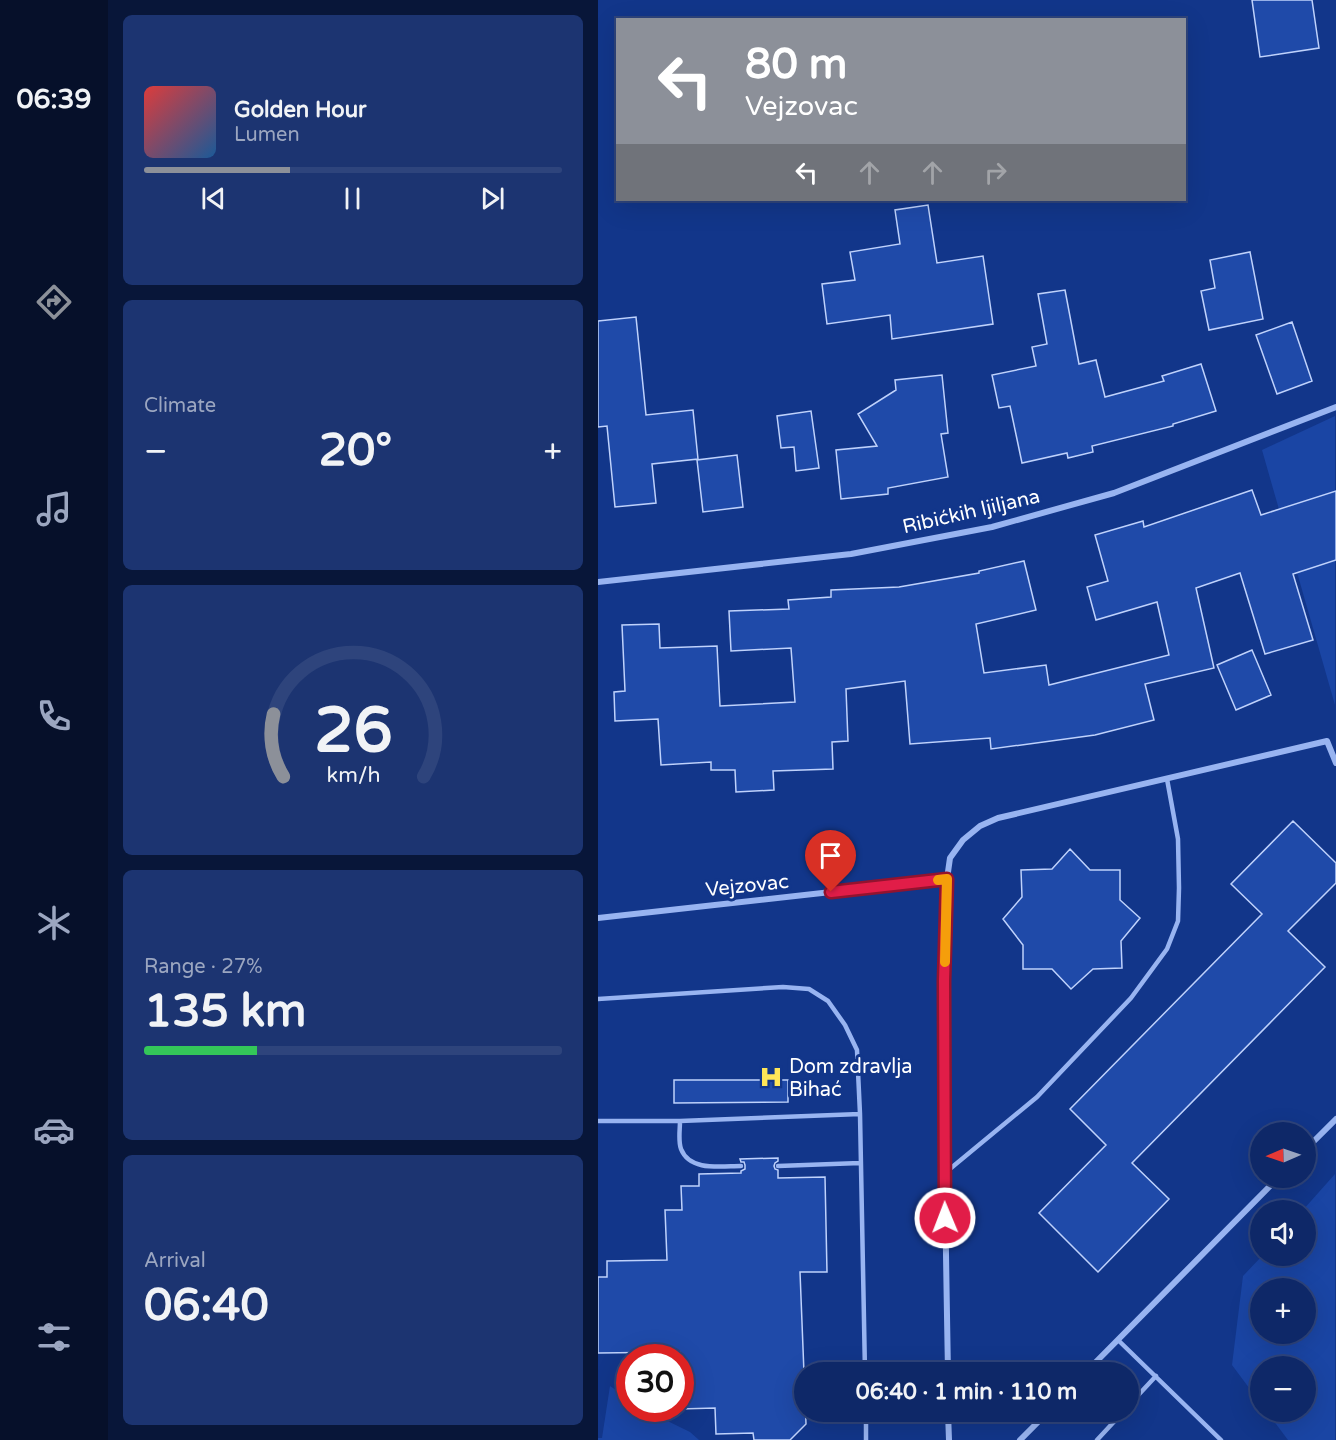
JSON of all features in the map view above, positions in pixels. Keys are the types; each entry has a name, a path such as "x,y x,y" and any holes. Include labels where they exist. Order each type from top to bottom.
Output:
{"street":[{"name":"Ribićkih ljiljana","path":"598,582 851,554 992,527 1114,493 1336,407"},
{"path":"948,1362 944,981 947,879 950,858 963,840 980,826 998,818 1327,741 1336,763"},
{"name":"Vejzovac","path":"598,918 947,879"},
{"path":"1316,1139 1336,1119"},
{"path":"1096,1362 1268,1188"},
{"path":"948,1422 949,1440"},
{"path":"1020,1440 1038,1422"}],"lane":[{"path":"945,1173 1037,1097 1131,998 1167,949 1178,921 1178,839 1167,779"},
{"path":"598,999 783,987 809,989 828,1001 845,1025 857,1050 865,1362"},
{"path":"598,1121 679,1121 860,1114"},
{"path":"679,1121 681,1150 689,1160 701,1166 741,1166"},
{"path":"778,1166 860,1163"},
{"path":"1118,1340 1222,1440"},
{"path":"1139,1394 1156,1376"},
{"path":"866,1422 866,1440"},
{"path":"1097,1440 1114,1422"}],"shaded area":[{"path":"1335,416 1335,705 1262,450"},
{"path":"1335,1174 1335,1440 1288,1440 1274,1422 1316,1422 1316,1356 1250,1356 1250,1389 1232,1365 1243,1276 1252,1266 1316,1266 1316,1200 1312,1200"},
{"path":"610,1386 616,1390 616,1422 670,1422 690,1432 699,1440 598,1440 602,1438"}],"building":[{"path":"1252,0 1312,0 1319,48 1260,57"},
{"path":"928,205 937,263 983,256 993,324 892,339 890,315 827,324 822,284 855,280 850,252 900,244 895,210"},
{"path":"1250,252 1263,319 1209,330 1201,291 1215,288 1210,260"},
{"path":"1065,290 1079,364 1096,360 1105,397 1164,381 1162,376 1201,364 1216,411 1173,424 1173,426 1092,446 1093,452 1068,458 1067,453 1022,463 1010,406 999,408 992,375 1036,366 1032,347 1047,344 1038,294"},
{"path":"636,317 646,415 693,410 698,459 652,464 656,503 615,507 607,426 598,427 598,321"},
{"path":"1292,322 1312,381 1277,394 1256,335"},
{"path":"942,375 948,433 941,434 948,477 888,488 888,494 841,499 836,450 877,446 858,414 896,390 895,380"},
{"path":"811,411 819,468 796,471 794,447 781,448 777,416"},
{"path":"737,455 743,507 703,512 697,460"},
{"path":"1252,490 1261,515 1336,491 1336,560 1293,574 1313,640 1265,654 1240,573 1196,588 1214,668 1145,684 1154,720 1095,735 991,749 990,738 910,744 905,681 846,689 848,741 832,742 833,769 773,771 774,790 736,792 735,770 711,770 711,762 661,765 658,719 615,721 614,692 625,691 622,625 659,624 660,648 717,646 720,706 795,702 791,648 731,651 729,611 789,609 788,600 831,597 831,590 899,587 979,573 979,571 1024,561 1036,610 976,624 984,673 1046,665 1049,685 1169,655 1157,602 1096,620 1087,587 1108,581 1095,535 1143,521 1144,527"},
{"path":"1252,650 1271,695 1236,710 1217,665"},
{"path":"1293,821 1336,863 1336,883 1288,931 1325,967 1132,1163 1169,1199 1098,1272 1039,1213 1106,1145 1070,1109 1262,914 1231,884"},
{"path":"1070,849 1090,870 1120,870 1120,900 1140,918 1121,941 1122,968 1093,969 1071,989 1052,969 1023,969 1023,945 1003,919 1022,897 1021,870 1052,869"},
{"path":"674,1080 788,1080 788,1102 674,1103"},
{"path":"778,1158 774,1166 778,1170 778,1178 825,1177 827,1272 800,1272 804,1362 794,1362 794,1422 806,1422 806,1424 790,1440 754,1440 753,1433 716,1434 715,1408 694,1409 694,1344 616,1344 616,1353 598,1353 598,1277 607,1277 607,1261 667,1260 665,1210 682,1210 681,1186 699,1186 699,1174 741,1173 745,1165 740,1159"}],"slow traffic":[{"path":"938,880 947,879 945,962"}],"place":[{"name":"Dom zdravlja Bihać","path":"771,1077"}],"route":[{"path":"831,892 947,879 944,981 945,1218"}]}
